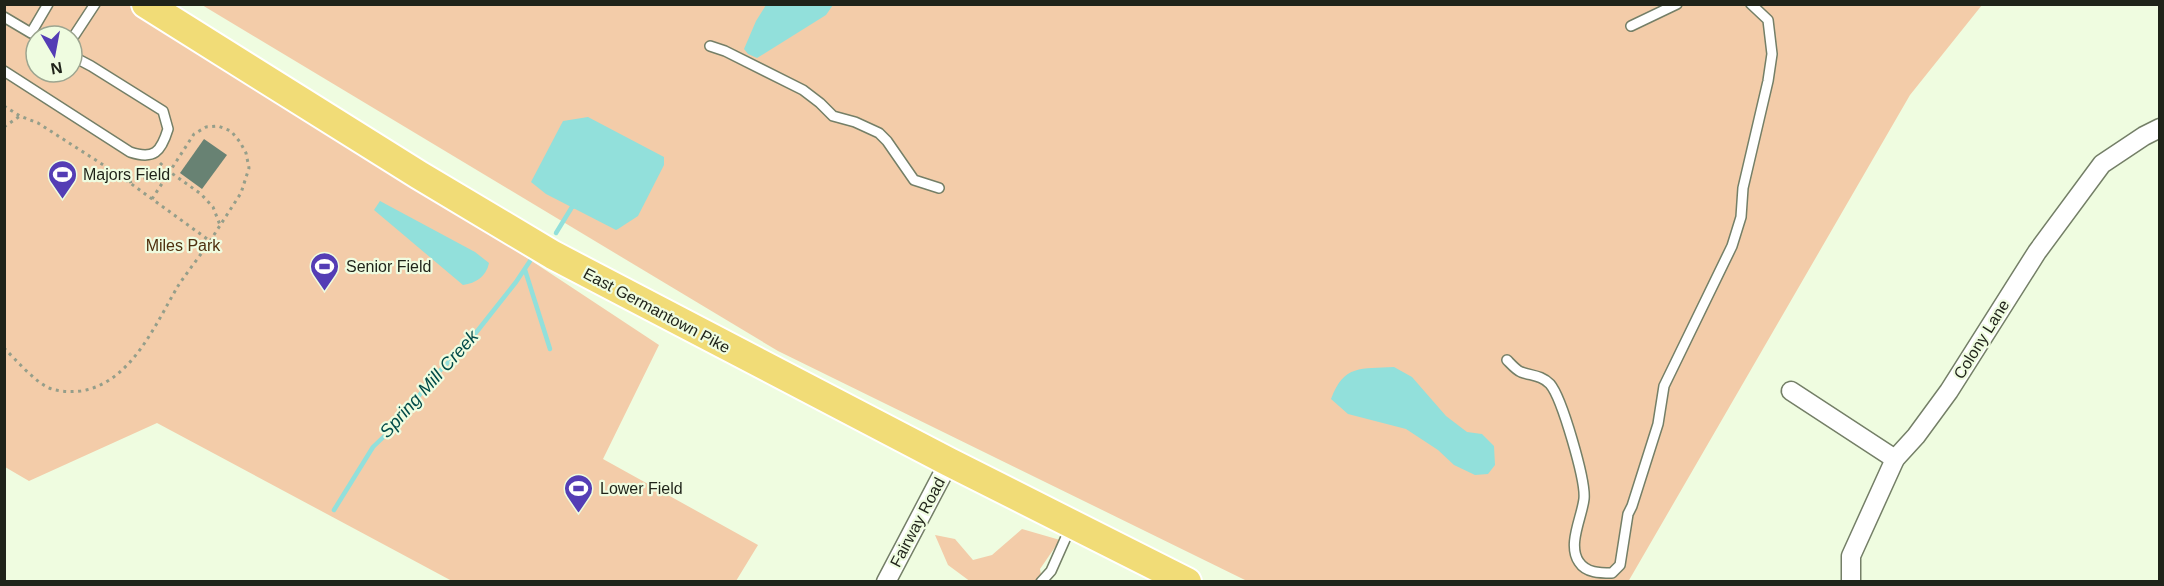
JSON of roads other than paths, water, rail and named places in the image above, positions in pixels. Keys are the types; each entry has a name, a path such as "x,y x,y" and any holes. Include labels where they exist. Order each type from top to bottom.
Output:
{"main road":[{"name":"East Germantown Pike","path":"146,4 419,175 553,255 949,462 1187,582"}],"street":[{"name":"Colony Lane","path":"1851,582 1851,556 1895,459 1916,436 1949,391 2037,252 2102,164 2160,128"},
{"path":"1791,391 1895,459"},
{"name":"Fairway Road","path":"886,582 949,462"}],"lane":[{"path":"38,24 48,4"},
{"path":"82,24 95,4"},
{"path":"1631,26 1677,4"},
{"path":"1507,360 1519,371 1538,375 1550,385 1558,400 1568,423 1584,497 1575,547 1577,560 1587,569 1600,573 1612,573 1620,565 1628,514 1658,424 1664,386 1732,246 1741,217 1743,188 1768,81 1772,54 1768,20 1751,4"},
{"path":"4,17 24,29"},
{"path":"710,46 725,51 803,90 833,116 855,122 879,134 887,141 914,180 939,188"},
{"path":"26,84 130,152 140,155 152,155 158,152 168,129 163,111 84,62"},
{"path":"4,70 24,83"},
{"path":"1041,582 1051,576 1072,524"}],"water":[{"path":"766,5 833,5 826,15 757,58 748,54 744,49"},
{"path":"588,117 664,157 664,165 638,216 616,230 546,194 531,182 563,121"},
{"path":"380,201 475,252 489,263 486,272 476,281 463,285 374,210"},
{"path":"1394,367 1412,377 1446,416 1467,432 1482,434 1494,446 1495,465 1488,474 1475,475 1454,465 1438,450 1406,429 1348,414 1331,399 1336,388 1348,374 1363,369"}],"waterway":[{"name":"Spring Mill Creek","path":"556,233 572,207 575,206"},
{"name":"Spring Mill Creek","path":"334,510 373,447 400,421 430,381 471,339 530,261"},
{"path":"525,270 550,349"}],"place":[{"name":"Majors Field","path":"62,200"},
{"name":"Senior Field","path":"325,292"},
{"name":"Lower Field","path":"579,514"}],"park label":[{"name":"Miles Park","path":"183,245"}]}
